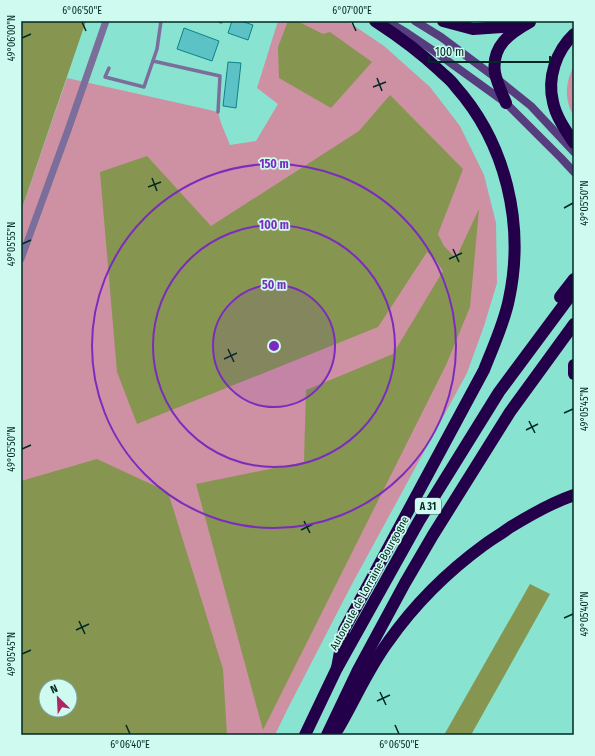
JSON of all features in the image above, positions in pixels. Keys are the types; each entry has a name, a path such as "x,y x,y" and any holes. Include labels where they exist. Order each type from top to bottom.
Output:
{"highway":[{"path":"337,668 344,630 484,370 500,331 509,300 514,273 514,220 503,170 495,149 472,106 455,85 425,57 404,40 375,21"},
{"path":"443,21 473,29 502,27 531,21"},
{"path":"506,102 495,72 495,59 498,48 515,30 531,21"},
{"path":"574,34 564,45 557,58 551,87 552,102 557,116 574,143"},
{"path":"499,392 552,307 574,279"},
{"name":"Autoroute de Lorraine-Bourgogne","path":"305,735 337,668 419,521 499,392 574,291"},
{"name":"A 31","path":"327,735 358,670 401,590 456,497 510,412 574,324"},
{"path":"574,365 574,374"},
{"path":"334,735 388,641 419,604 445,577 484,545 520,521 574,495"}],"main road":[{"path":"387,21 407,32 506,102 574,172"},
{"path":"415,21 441,37 532,106 574,152"}],"street":[{"path":"21,259 106,21"}],"lane":[{"path":"109,68 105,77 144,87 157,50 161,21"},
{"path":"153,61 220,76 218,112"}],"shaded area":[{"path":"21,21 86,21 21,211"},
{"path":"278,21 347,21 384,46 430,87 460,126 484,175 496,223 497,283 484,326 467,373 352,584 275,735 21,735 21,211 67,78 218,112 230,145 256,141 278,104 257,88"},
{"path":"288,21 297,21 323,34 330,32 372,62 331,108 279,78 278,47"},
{"path":"574,66 574,116 567,98 567,85"},
{"path":"390,95 463,169 438,234 444,246 456,258 479,209 470,307 446,365 263,730 196,484 304,462 306,390 393,354 443,271 437,262 427,252 378,327 137,424 117,372 100,172 147,156 211,226 359,131"},
{"path":"97,459 168,492 223,669 227,735 21,735 21,481"},
{"path":"530,584 550,594 471,735 444,735"}],"building":[{"path":"232,21 241,21 253,25 248,40 228,33"},
{"path":"184,28 219,41 212,61 177,49"},
{"path":"228,62 241,63 236,108 223,106"}]}
